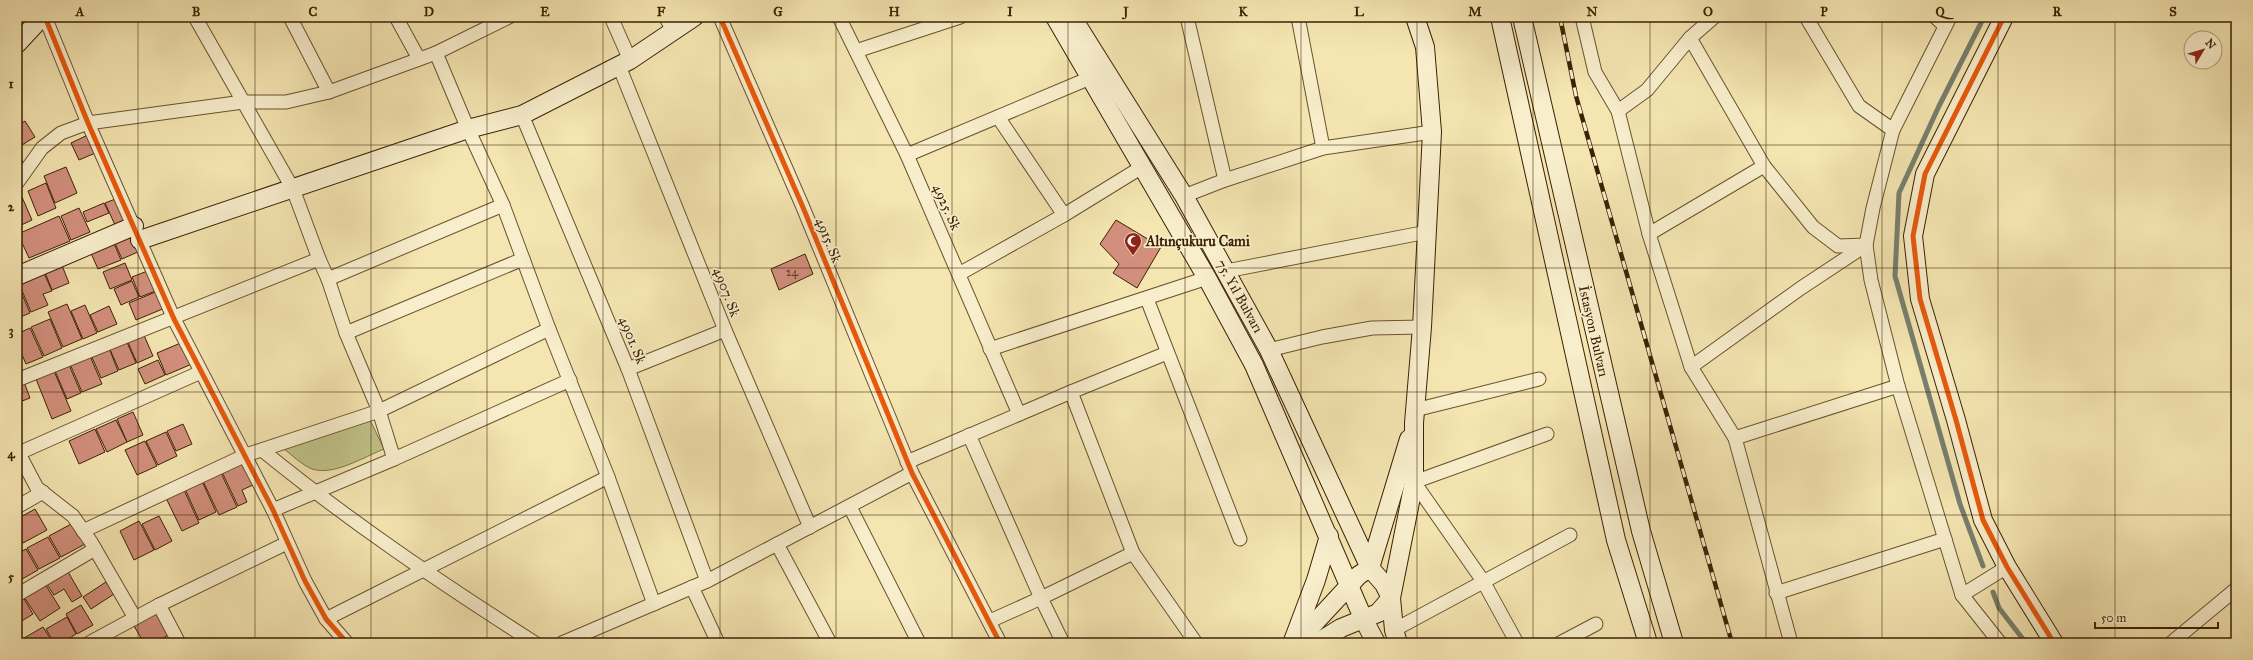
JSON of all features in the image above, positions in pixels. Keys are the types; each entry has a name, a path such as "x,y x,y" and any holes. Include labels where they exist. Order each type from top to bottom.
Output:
{"street":[{"path":"17,44 42,17"},
{"path":"45,17 88,123 174,319 246,455 305,581 326,619 347,643"},
{"path":"195,17 242,102 293,189 328,279 346,333 378,411 394,459"},
{"path":"290,17 329,92"},
{"path":"396,17 419,59"},
{"path":"17,183 47,144 61,133 88,123 242,102 286,102 329,92 436,53 510,17"},
{"name":"4907. Sk","path":"611,17 625,63 725,330 810,527"},
{"path":"17,276 137,233 293,189 468,130 522,115 625,63 669,24 694,17"},
{"name":"4915. Sk","path":"720,17 802,205 910,468 990,620 1000,643"},
{"name":"4925. Sk","path":"839,17 907,155 1019,414"},
{"path":"856,51 960,17"},
{"name":"75. Yıl Bulvarı","path":"1055,17 1207,278 1254,365 1329,536 1363,618 1376,643"},
{"name":"75. Yıl Bulvarı","path":"1072,17 1184,196 1270,350 1370,568 1384,584 1391,598"},
{"path":"1187,17 1225,180"},
{"path":"1298,17 1323,148"},
{"path":"1415,17 1424,47 1432,132 1422,327 1415,416 1414,482 1391,598 1396,636 1483,581 1570,535"},
{"name":"İstasyon Bulvarı","path":"1500,17 1616,540 1648,643"},
{"name":"İstasyon Bulvarı","path":"1522,17 1641,531 1674,643"},
{"path":"1582,17 1594,72 1618,111 1649,234 1691,367 1735,438 1776,593 1791,643"},
{"path":"1618,111 1647,90 1690,38 1714,17"},
{"path":"1806,17 1859,106 1894,130"},
{"path":"2004,17 1925,174 1912,236 1920,299 1956,420 1983,520 2007,567 2054,643"},
{"path":"1943,20 1894,130 1873,208 1866,245 1871,280 1898,386 1962,595 2000,643"},
{"path":"1690,38 1764,166 1813,227 1838,246 1866,245"},
{"path":"436,53 468,130 503,205 549,329 608,477 654,604"},
{"path":"907,155 1090,78"},
{"name":"4901. Sk","path":"522,115 628,369 707,581"},
{"path":"998,117 1064,215"},
{"path":"1184,196 1225,180 1323,148 1432,132"},
{"path":"1649,234 1764,166"},
{"path":"959,274 1064,215 1142,167"},
{"path":"328,279 503,205"},
{"path":"1226,271 1427,232"},
{"path":"1691,367 1801,288 1866,245"},
{"path":"17,380 174,319 319,259"},
{"path":"346,333 523,259"},
{"path":"990,349 1147,299 1207,278"},
{"path":"1147,299 1240,539"},
{"path":"1270,350 1322,337 1372,328 1422,327"},
{"path":"83,531 246,455 378,411 549,329"},
{"path":"628,369 725,330"},
{"path":"562,643 707,581 850,507 910,468 969,435 1167,353"},
{"path":"135,618 95,549 73,516 37,488 18,451 201,372"},
{"path":"1415,416 1539,379"},
{"path":"273,510 394,459 570,380"},
{"path":"1735,438 1898,386"},
{"path":"1071,392 1133,553 1196,643"},
{"path":"1296,643 1359,575 1370,568 1415,416"},
{"path":"1414,482 1547,434"},
{"path":"969,435 1041,598 1063,643"},
{"path":"262,450 313,492 421,570 535,643"},
{"path":"326,619 608,477"},
{"path":"1414,482 1483,581 1517,643"},
{"path":"17,507 43,492"},
{"path":"850,507 919,643"},
{"path":"1292,643 1316,580 1329,536"},
{"path":"1776,593 1945,539"},
{"path":"89,643 160,605 288,543"},
{"path":"777,544 830,643"},
{"path":"17,595 95,549"},
{"path":"990,620 1041,598 1133,553"},
{"path":"1962,595 2007,567"},
{"path":"692,587 718,643"},
{"path":"2171,643 2236,589"},
{"path":"1317,643 1363,618 1378,613 1391,598"},
{"path":"160,605 179,643"},
{"path":"1560,643 1596,624"}],"green space":[{"path":"370,420 384,449 349,465 330,470 312,469 284,449"}],"building":[{"path":"25,121 35,137 17,148 17,126"},
{"path":"92,133 100,151 79,160 71,143"},
{"path":"17,153 25,165 17,170"},
{"path":"66,167 77,193 55,203 44,176"},
{"path":"46,183 56,208 38,216 28,191"},
{"path":"22,197 32,220 17,227 17,201"},
{"path":"118,198 128,220 115,225 105,203"},
{"path":"104,203 109,213 87,222 83,212"},
{"path":"79,208 90,232 71,240 61,216"},
{"path":"59,216 70,241 29,258 18,234"},
{"name":"Altınçukuru Cami","path":"1116,220 1161,247 1137,288 1113,273 1119,264 1100,244"},
{"path":"132,233 140,251 122,259 114,241"},
{"path":"113,241 121,260 98,269 90,251"},
{"path":"805,254 813,274 779,290 771,269"},
{"path":"61,263 69,283 52,290 44,270"},
{"path":"125,263 132,280 110,289 103,272"},
{"path":"150,270 158,290 140,297 132,277"},
{"path":"43,271 52,291 43,294 48,305 31,312 18,281"},
{"path":"132,281 139,297 121,305 114,289"},
{"path":"17,282 30,313 18,318 17,314"},
{"path":"158,291 165,308 136,320 129,303"},
{"path":"67,304 82,339 63,347 48,312"},
{"path":"85,305 97,333 83,339 71,311"},
{"path":"109,306 117,324 98,332 90,315"},
{"path":"50,319 62,348 44,356 31,327"},
{"path":"30,328 43,357 26,364 17,343 17,334"},
{"path":"143,333 153,356 137,363 127,340"},
{"path":"126,340 136,363 119,370 109,347"},
{"path":"183,342 192,364 166,375 157,353"},
{"path":"109,348 118,371 101,378 91,355"},
{"path":"90,356 102,384 82,392 70,364"},
{"path":"158,360 165,375 145,384 138,369"},
{"path":"69,365 81,393 67,399 55,371"},
{"path":"54,371 71,411 52,419 36,379"},
{"path":"24,382 30,398 17,403 17,384"},
{"path":"133,412 143,435 127,442 117,419"},
{"path":"116,420 127,442 107,452 96,429"},
{"path":"183,424 192,444 176,451 167,431"},
{"path":"95,429 105,452 79,464 69,441"},
{"path":"166,432 177,456 158,465 146,441"},
{"path":"145,441 157,466 137,475 125,450"},
{"path":"242,463 253,485 242,490 247,502 238,506 222,472"},
{"path":"221,473 237,507 219,515 203,481"},
{"path":"202,481 216,512 199,520 185,489"},
{"path":"184,490 199,523 182,531 166,498"},
{"path":"35,509 47,530 23,543 17,533 17,519"},
{"path":"159,516 172,541 155,550 142,524"},
{"path":"139,521 154,550 134,560 120,531"},
{"path":"73,523 85,544 61,557 49,536"},
{"path":"48,537 60,558 39,569 27,548"},
{"path":"26,549 38,570 17,582 17,554"},
{"path":"67,570 82,596 72,602 64,589 54,595 46,583"},
{"path":"106,582 114,594 91,609 83,597"},
{"path":"45,584 60,608 40,621 24,597"},
{"path":"23,597 33,614 17,624 17,601"},
{"path":"81,605 93,625 77,634 66,614"},
{"path":"156,612 170,634 155,643 144,643 134,626"},
{"path":"67,617 76,634 62,643 54,643 46,629"},
{"path":"43,627 53,643 20,643 19,641"}],"waterway":[{"path":"1983,566 1960,504 1895,276 1899,193 1939,106 1984,17"},
{"path":"1993,592 1999,608 2026,643"}],"railway":[{"path":"1560,17 1576,96 1732,643"}],"cycle path":[{"path":"45,17 88,123 174,319 273,510 305,581 326,619 347,643"},
{"path":"720,17 802,205 912,473 1000,643"},
{"path":"2004,17 1925,174 1913,236 1920,299 1956,420 1983,520 2007,567 2054,643"}],"place":[{"name":"Altınçukuru Cami","path":"1133,256"}]}
